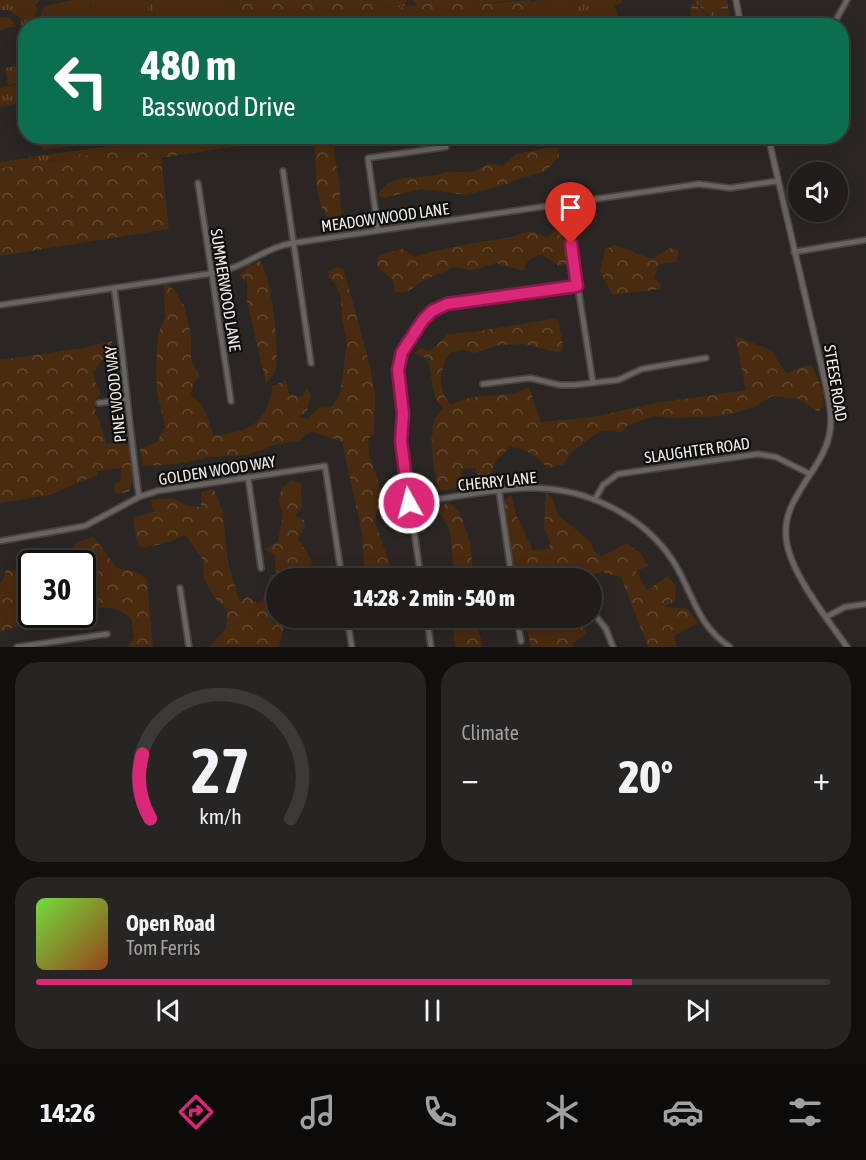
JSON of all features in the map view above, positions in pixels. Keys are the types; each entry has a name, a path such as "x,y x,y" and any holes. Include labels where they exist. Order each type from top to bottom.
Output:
{"street":[{"path":"736,0 739,18"},
{"path":"837,18 847,0"},
{"name":"STEESE ROAD","path":"770,144 824,377 831,417 828,442 789,510 786,538 795,567 846,647"},
{"path":"378,230 368,158 446,147"},
{"path":"283,171 311,363"},
{"name":"MEADOW WOOD LANE","path":"0,304 212,273 236,267 267,250 294,243 699,184 730,188 778,181"},
{"name":"SUMMERWOOD LANE","path":"198,183 231,401"},
{"path":"565,204 593,383"},
{"path":"794,252 866,240"},
{"path":"419,568 401,441 403,413 398,370 402,352 423,320 432,311 447,304 577,286"},
{"name":"PINE WOOD WAY","path":"114,288 125,363 131,444 139,497"},
{"path":"483,384 530,378 560,385 593,383 618,380 642,369 706,358"},
{"path":"99,403 127,399"},
{"name":"SLAUGHTER ROAD","path":"595,500 603,485 618,474 739,456 769,455 787,461 810,474"},
{"name":"GOLDEN WOOD WAY","path":"0,541 85,526 104,518 139,497 164,490 325,466 340,568"},
{"path":"248,477 261,568"},
{"name":"CHERRY LANE","path":"409,503 515,488 567,491 595,500 626,515 651,535 677,568 707,627 730,647"},
{"path":"500,491 510,568"},
{"path":"180,588 189,647"},
{"path":"826,617 845,607 866,603"},
{"path":"602,624 613,647"},
{"path":"348,628 351,645"},
{"path":"428,628 431,645"},
{"path":"519,628 521,641"},
{"path":"17,647 108,634"}],"green space":[{"path":"0,0 40,0 35,6 38,8 35,18 20,18 9,10 0,10"},
{"path":"73,0 90,0 91,9 89,18 42,18 44,6"},
{"path":"90,0 94,0 98,18 89,18"},
{"path":"94,0 147,1 149,18 98,18"},
{"path":"144,0 152,0 155,18 147,18"},
{"path":"152,0 227,0 231,18 155,18"},
{"path":"227,0 239,0 242,18 231,18"},
{"path":"239,0 377,0 392,9 427,3 477,4 530,0 533,18 242,18"},
{"path":"378,0 407,0 405,6 392,9"},
{"path":"412,0 516,0 477,4 417,5"},
{"path":"538,0 622,0 623,2 614,6 619,18 533,18 530,3"},
{"path":"554,0 574,0 578,18 541,18 538,4"},
{"path":"693,0 726,0 731,18 711,18"},
{"path":"693,3 708,18 691,18 690,8"},
{"path":"0,17 10,18 16,26 0,30"},
{"path":"18,66 18,83 8,85 5,68"},
{"path":"18,84 18,102 0,107 0,88"},
{"path":"36,144 46,144 46,146 84,144 44,150"},
{"path":"123,144 160,144 0,168 0,162 29,158 29,153 31,157"},
{"path":"160,144 252,144 161,158 169,229 0,256 0,168"},
{"path":"313,144 335,144 334,153 340,183 342,212 336,227 321,206 316,184"},
{"path":"558,148 559,157 546,171 504,185 466,195 422,189 383,198 378,195 387,184 400,179 433,176 447,172 473,171 487,163 503,166 516,154"},
{"path":"562,226 567,236 567,264 559,266 541,254 528,262 524,271 496,263 473,270 453,267 426,279 410,290 395,292 393,281 377,266 378,255 403,249 415,257 527,232 535,232 546,238"},
{"path":"616,245 652,259 670,248 679,250 677,262 659,264 654,278 661,285 661,289 612,295 600,271 605,249"},
{"path":"260,261 268,282 274,312 277,357 275,369 266,383 247,302 247,282 239,275 248,266"},
{"path":"338,267 344,270 370,366 375,396 374,434 368,439 369,455 380,486 379,506 374,520 391,568 365,568 362,533 342,442 311,431 299,441 278,444 246,455 143,466 140,449 157,442 165,427 157,392 156,369 158,334 165,317 164,280 175,291 184,306 191,335 191,359 200,377 194,382 191,395 203,409 213,436 237,431 254,424 265,410 273,386 286,380 289,394 301,397 307,389 311,395 307,411 299,417 308,419 318,408 331,407 340,394 347,343 342,320 341,297 336,285 329,278 328,271"},
{"path":"558,320 563,346 561,353 524,344 499,345 475,353 462,350 450,353 446,359 441,379 446,399 451,405 460,400 510,394 529,387 541,422 593,417 655,403 746,390 735,336 771,350 786,373 811,364 823,391 824,407 818,412 798,399 772,396 753,408 721,416 672,418 653,416 627,426 621,432 600,431 572,452 563,465 548,468 530,453 510,447 495,462 490,479 479,482 475,468 460,469 465,486 438,492 432,436 433,425 443,409 435,399 428,359 414,353 420,348 430,351 448,334"},
{"path":"112,341 112,354 103,359 93,373 101,394 96,398 95,414 99,419 106,444 118,442 128,445 134,474 129,492 117,494 113,486 120,481 121,468 97,471 97,475 50,495 0,503 0,360 83,348"},
{"path":"291,480 301,484 302,507 295,516 304,520 305,527 298,539 312,561 311,568 275,568 275,555 264,549 278,542 283,514 278,501 282,488"},
{"path":"214,489 223,513 228,563 240,603 247,596 258,604 266,596 266,628 284,628 279,647 209,647 226,629 227,610 215,598 204,579 203,560 185,535 167,543 141,548 135,535 133,517 153,512 151,500 172,498 188,506 201,507 201,492"},
{"path":"546,492 552,498 558,515 591,542 594,551 601,557 626,543 640,553 648,566 636,571 647,590 668,576 676,586 675,601 664,607 688,609 698,623 674,636 677,647 648,647 621,577 602,572 602,568 513,568 504,501 511,495 516,514 533,550 549,549 550,540 544,529"},
{"path":"448,502 460,512 470,543 473,568 453,568 450,531 438,509"},
{"path":"94,537 117,568 137,572 147,580 153,647 128,647 134,637 131,618 113,609 96,609 96,550 73,550 77,542"},
{"path":"6,570 18,570 18,626 0,632 0,583"},
{"path":"453,628 478,628 483,647 455,647"},
{"path":"526,628 536,628 540,631 585,628 586,634 573,643 572,647 531,647"}],"route":[{"path":"409,503 400,434 403,413 398,376 400,356 423,320 441,306 577,286 571,244"}]}
